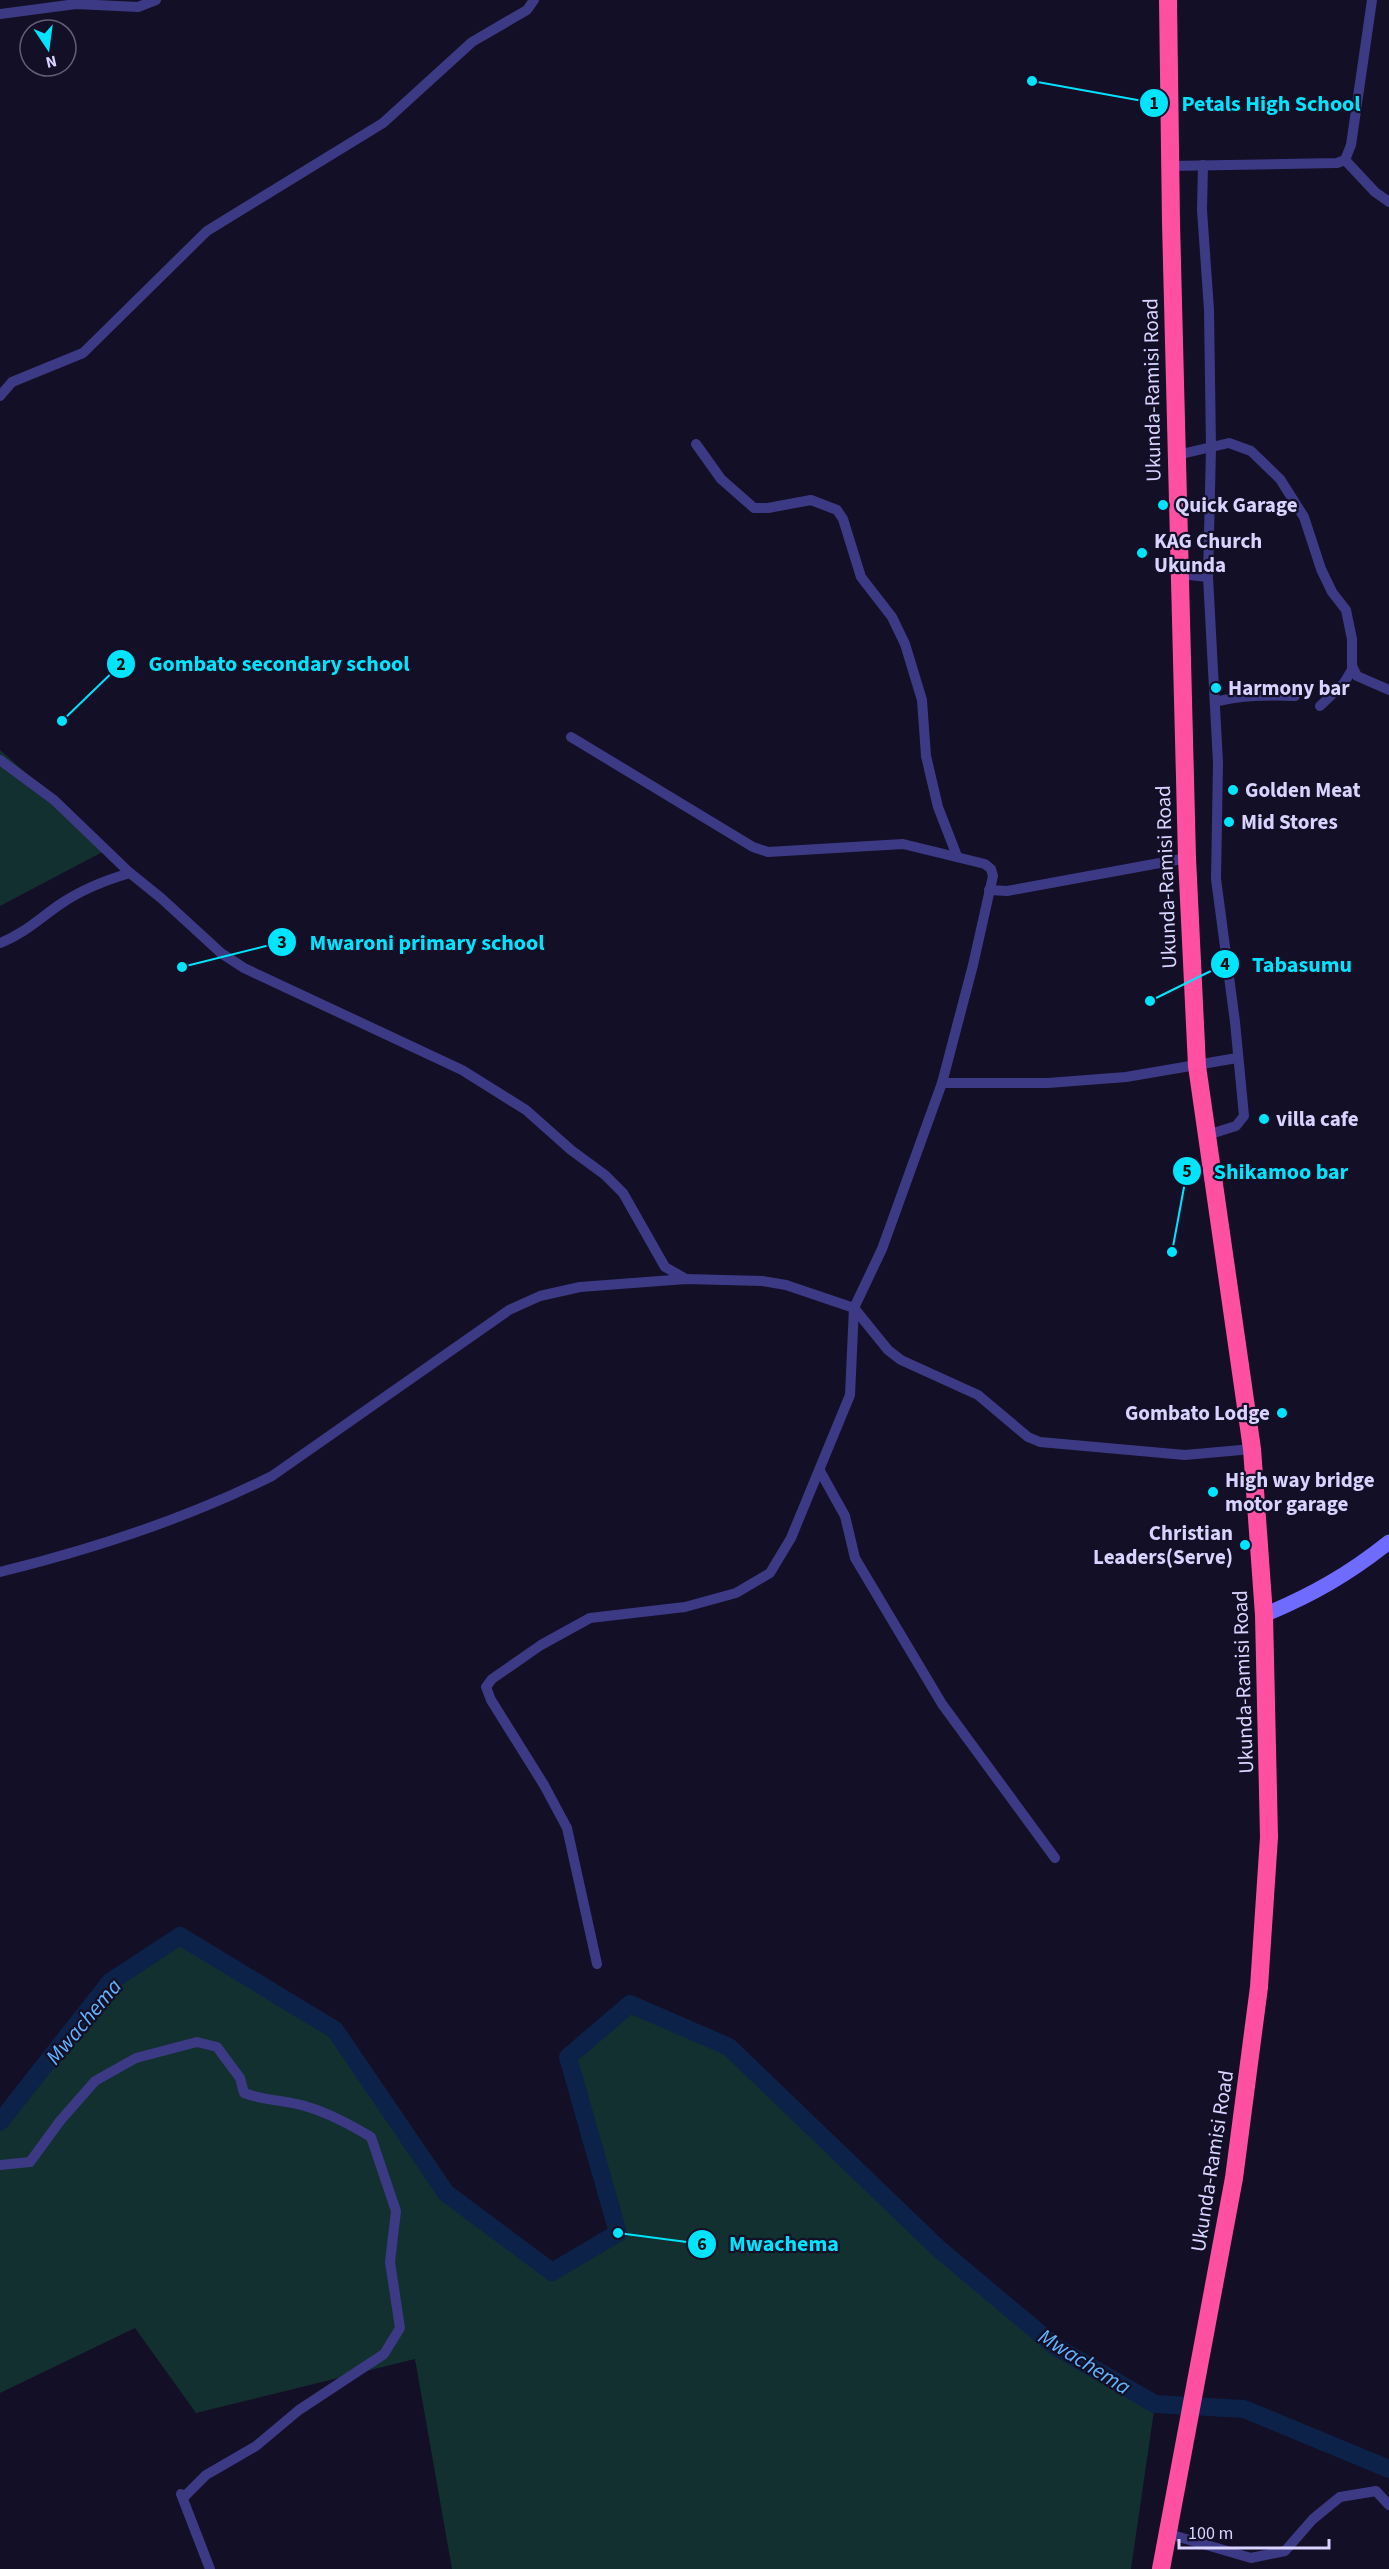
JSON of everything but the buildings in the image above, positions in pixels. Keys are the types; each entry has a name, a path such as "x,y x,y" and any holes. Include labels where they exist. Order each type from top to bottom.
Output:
{"highway":[{"name":"Ukunda-Ramisi Road","path":"1161,2569 1234,2178 1259,1987 1269,1837 1264,1615 1252,1449 1197,1066 1187,858 1168,0"}],"street":[{"path":"0,14 76,4 138,7 156,0"},
{"path":"0,396 12,382 83,353 207,231 383,123 472,42 527,10 534,0"},
{"path":"1345,160 1351,145 1372,0"},
{"path":"1170,166 1345,160"},
{"path":"1345,160 1375,192 1389,202"},
{"path":"1203,165 1202,210 1209,310 1211,448 1208,577 1218,763 1216,879 1235,1023 1244,1116 1236,1126 1207,1135"},
{"path":"1177,454 1229,443 1251,451 1280,479 1304,517 1321,569 1332,592 1346,610 1352,639 1353,668 1357,676 1389,690"},
{"path":"696,444 721,479 754,508 768,508 811,500 837,510 843,519 861,577 892,617 905,644 922,700 926,756 938,807 957,856"},
{"path":"1180,574 1208,577"},
{"path":"1320,706 1344,683 1353,668"},
{"path":"1215,702 1251,695 1295,696"},
{"path":"572,737 753,847 768,852 903,844 985,864 991,869 993,876 973,965 942,1083 882,1249 854,1308 850,1395 790,1538 770,1572 736,1593 685,1607 590,1618 541,1645 492,1679 486,1687 491,1700 560,1812 567,1828 597,1964"},
{"path":"0,760 54,800 130,873 221,953 244,968 462,1070 526,1110 623,1193 665,1267 686,1279"},
{"path":"989,890 1017,890 1187,858"},
{"path":"0,943 16,938 63,903 91,886 130,873"},
{"path":"942,1083 1048,1083 1126,1077 1237,1058"},
{"path":"0,1572 138,1532 244,1490 272,1476 509,1310 540,1296 580,1287 686,1279 762,1281 786,1285 854,1308 888,1350 902,1360 978,1395 1028,1437 1040,1442 1185,1455 1252,1449"},
{"path":"820,1471 845,1516 855,1558 942,1704 1055,1858"},
{"path":"1264,1615 1331,1584 1389,1542"},
{"path":"0,2165 30,2162 60,2121 94,2081 136,2058 197,2042 217,2047 240,2079 244,2094 255,2098 307,2106 341,2119 371,2137 396,2211 390,2262 400,2328 384,2354 299,2410 256,2445 206,2475 182,2496 210,2569"},
{"path":"1169,2534 1251,2558 1286,2551 1313,2519 1340,2497 1376,2491 1389,2505"}],"green space":[{"path":"0,750 110,848 0,906"},
{"path":"180,1936 335,2030 446,2193 552,2272 618,2233 568,2057 630,2004 729,2047 939,2249 1056,2347 1155,2404 1131,2569 452,2569 415,2359 196,2413 135,2328 0,2393 0,2122 110,1982"}],"waterway":[{"name":"Mwachema","path":"0,2122 110,1982 180,1936 335,2030 446,2193 552,2272 618,2233 568,2057 630,2004 729,2047 939,2249 1056,2347 1155,2404 1244,2409 1389,2469"}],"place":[{"name":"Petals High School","path":"1032,81"},
{"name":"Quick Garage","path":"1163,505"},
{"name":"KAG Church Ukunda","path":"1142,553"},
{"name":"Harmony bar","path":"1216,688"},
{"name":"Gombato secondary school","path":"62,721"},
{"name":"Golden Meat","path":"1233,790"},
{"name":"Mid Stores","path":"1229,822"},
{"name":"Mwaroni primary school","path":"182,967"},
{"name":"Tabasumu","path":"1150,1001"},
{"name":"villa cafe","path":"1264,1119"},
{"name":"Shikamoo bar","path":"1172,1252"},
{"name":"Gombato Lodge","path":"1282,1413"},
{"name":"High way bridge motor garage","path":"1213,1492"},
{"name":"Christian Leaders(Serve)","path":"1245,1545"},
{"name":"Mwachema","path":"618,2233"}]}
